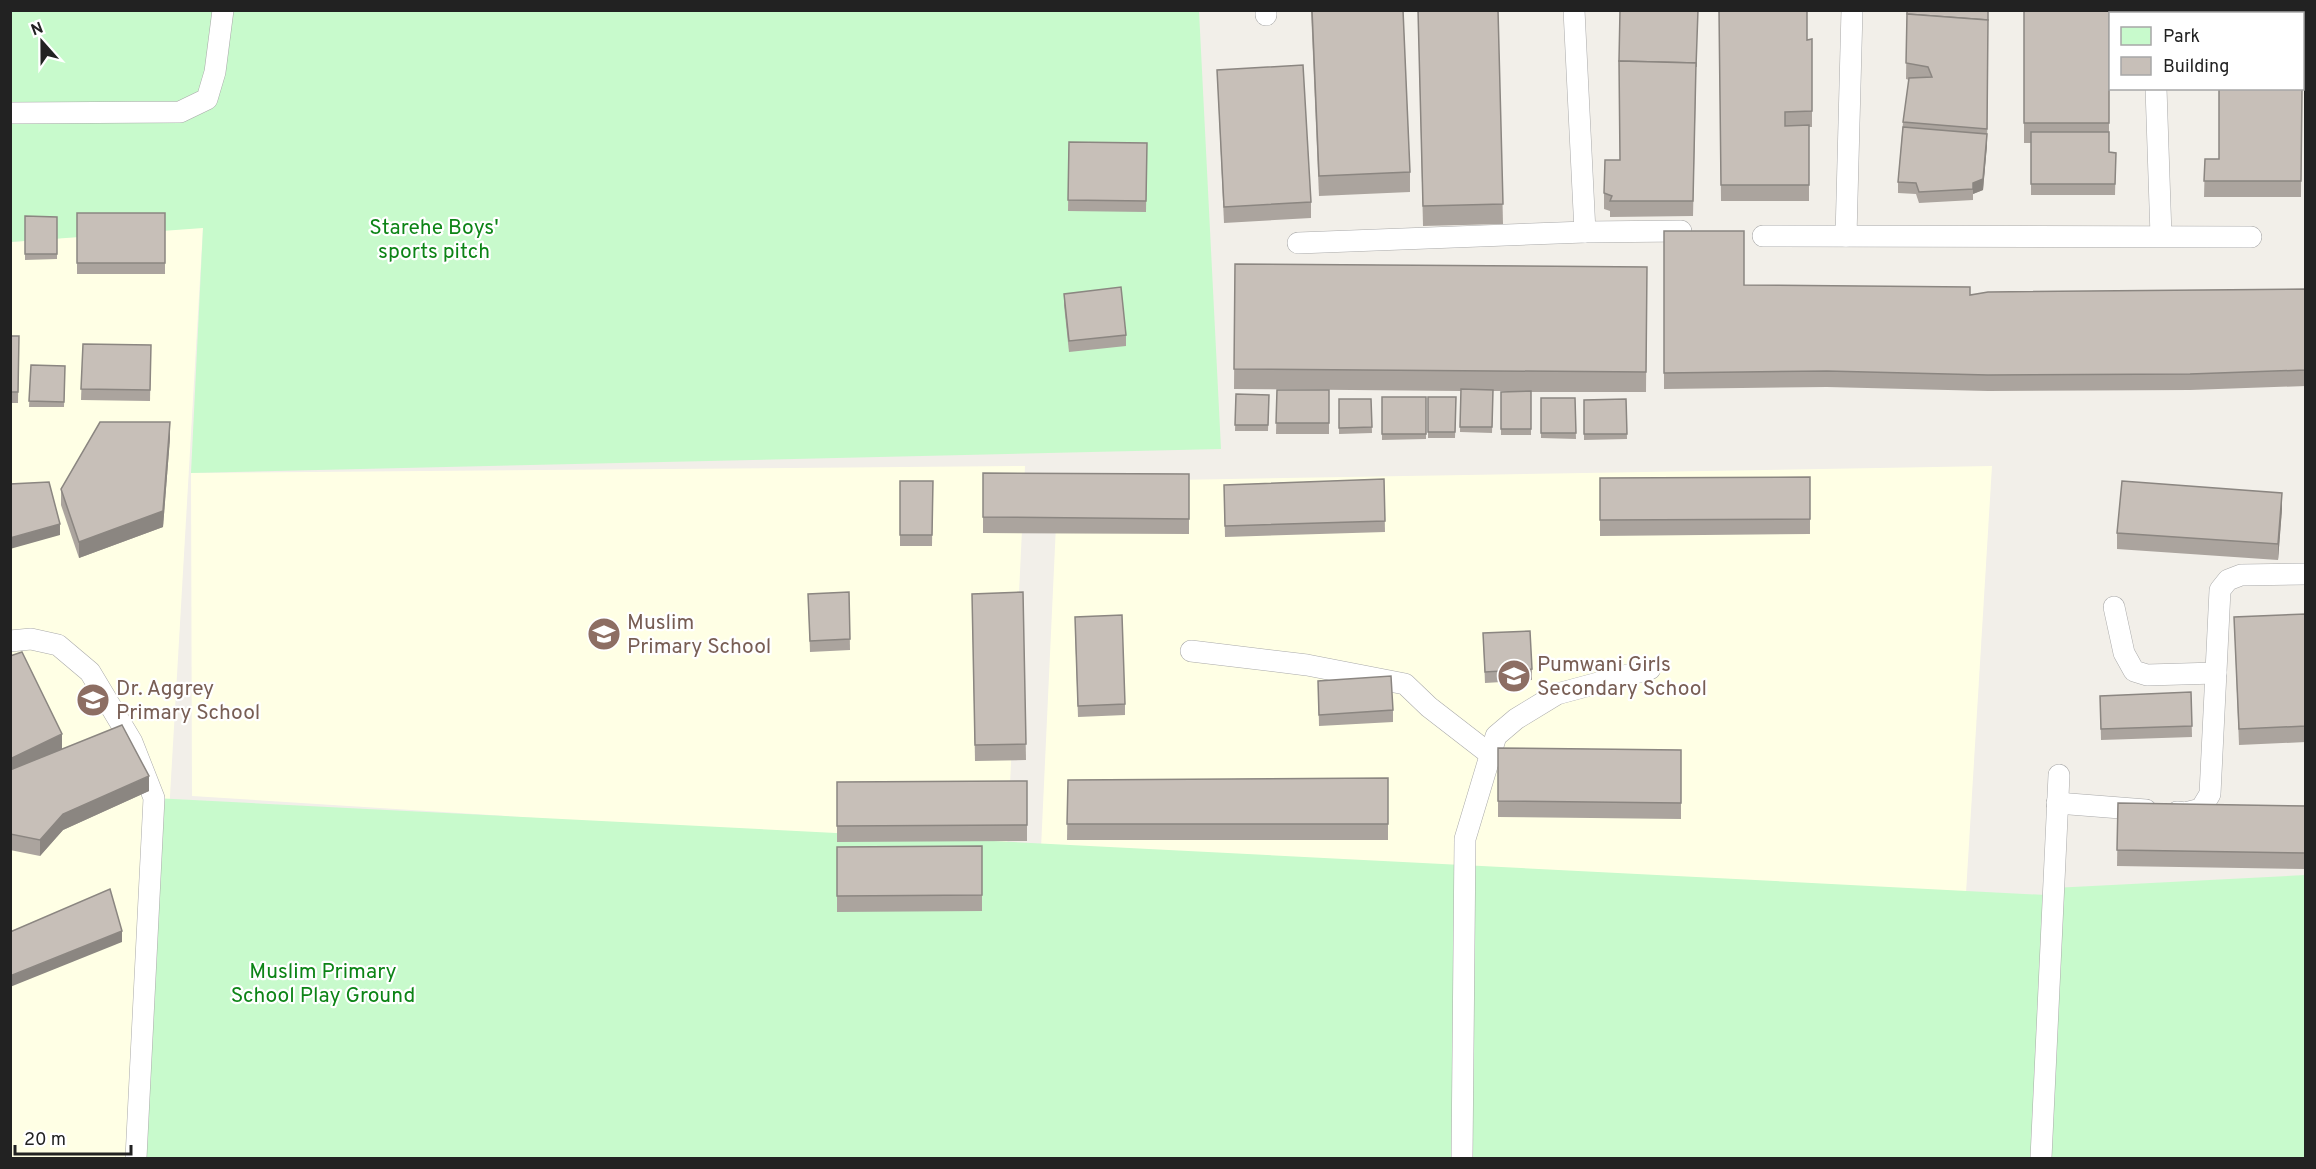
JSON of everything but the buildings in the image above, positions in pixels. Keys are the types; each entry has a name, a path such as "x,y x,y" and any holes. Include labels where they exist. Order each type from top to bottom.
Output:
{"lane":[{"path":"10,113 180,112 207,99 215,72 223,10"},
{"path":"1574,10 1585,232"},
{"path":"1846,236 1852,10"},
{"path":"2156,90 2161,236"},
{"path":"1298,243 1585,232 1681,231"},
{"path":"1763,236 2251,237"},
{"path":"2057,803 2185,813 2201,808 2210,794 2220,590 2228,580 2241,575 2306,574"},
{"path":"2114,608 2124,652 2134,671 2147,675 2216,674"},
{"path":"10,641 31,639 58,645 90,672 132,742 154,798 136,1158"},
{"path":"1191,651 1307,665 1405,684 1429,707 1491,755"},
{"path":"1462,1158 1466,839 1496,736 1516,719 1557,694 1650,669"},
{"path":"2041,1158 2059,775"}],"shaded area":[{"name":"Dr. Aggrey Primary School","path":"203,227 149,1158 11,1158 11,242"},
{"name":"Muslim Primary School","path":"1025,466 1007,848 192,796 191,473"},
{"name":"Pumwani Girls Secondary School","path":"1992,466 1966,893 1040,870 1058,482"}],"green space":[{"name":"Starehe Boys' sports pitch","path":"11,11 1199,11 1221,449 191,473 203,228 11,242"},
{"name":"Muslim Primary School Play Ground","path":"154,798 2046,895 2037,1158 136,1158"},
{"path":"2305,875 2305,1158 2041,1158 2053,888"}],"place":[{"name":"Muslim Primary School","path":"604,634"},
{"name":"Pumwani Girls Secondary School","path":"1514,676"},
{"name":"Dr. Aggrey Primary School","path":"93,700"}]}
